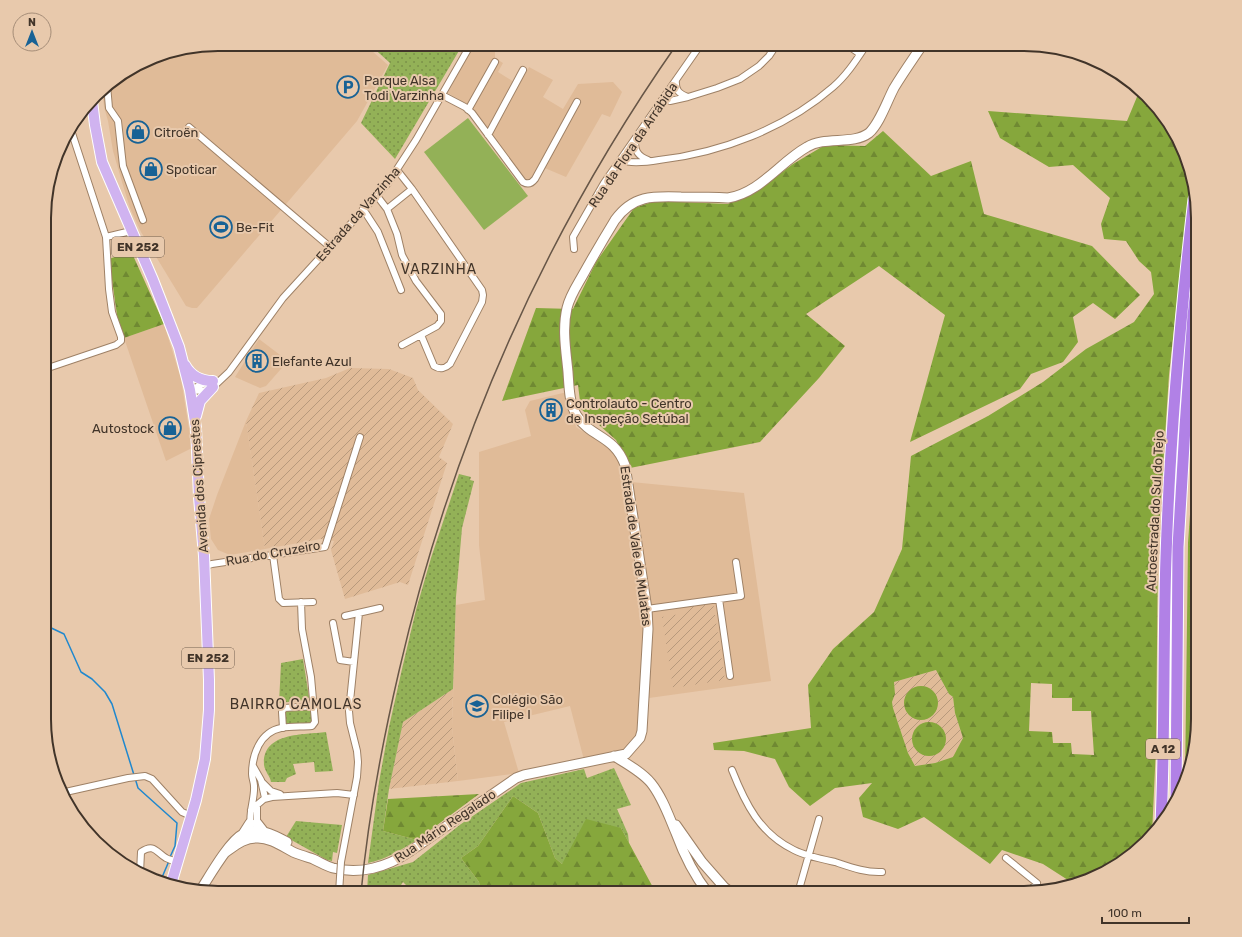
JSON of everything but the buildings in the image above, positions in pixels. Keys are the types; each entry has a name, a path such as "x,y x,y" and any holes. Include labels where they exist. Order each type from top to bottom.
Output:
{"highway":[{"name":"Autoestrada do Sul do Tejo","path":"1161,814 1164,613 1169,486 1180,334 1191,228"},
{"name":"Autoestrada do Sul do Tejo","path":"1176,788 1178,547 1191,344"}],"main road":[{"name":"Avenida dos Ciprestes","path":"93,107 102,162 172,328 190,390 196,428 204,566 209,710 205,759 196,800 174,861 172,879"},
{"path":"182,359 189,371 196,377 213,384 198,404 196,428"}],"street":[{"name":"Estrada da Varzinha","path":"213,384 229,372 283,298 377,196 398,170 466,51"},
{"name":"Rua da Flora da Arrábida","path":"574,249 573,237 604,184 696,51"},
{"path":"664,98 670,101 688,97 717,88 746,76 764,61 772,51"},
{"path":"856,51 860,54"},
{"path":"620,160 628,162 651,161 678,157 718,148 741,140 780,122 806,107 834,86 848,72 862,51"},
{"name":"Estrada de Vale de Mulatas","path":"505,785 524,775 626,754 640,738 642,731 648,629 647,609 625,464 617,448 582,423 574,412 565,341 565,318 570,298 614,220 630,204 642,199 657,196 735,197 754,187 801,150 812,144 826,140 856,138 868,133 878,121 900,78 918,51"},
{"path":"468,110 495,62"},
{"path":"488,135 524,70"},
{"path":"676,80 678,92 688,97"},
{"path":"108,92 109,108 118,121 123,166 143,220"},
{"path":"442,95 468,110 523,182 526,183 532,183 536,179 577,102"},
{"path":"190,127 330,247"},
{"path":"51,367 116,345 121,341 112,312 106,237 73,135"},
{"path":"637,136 635,146 637,154 651,161"},
{"path":"398,170 482,290 483,295 482,302 450,364 447,367 440,368 434,366 421,335"},
{"path":"387,209 412,189"},
{"path":"377,196 387,209 397,234 402,255 416,281 441,314 441,321 437,326 402,345"},
{"path":"363,210 378,232 401,290"},
{"path":"106,237 131,231"},
{"path":"190,390 203,391 213,384"},
{"name":"Rua do Cruzeiro","path":"204,566 325,547 360,437"},
{"path":"273,555 280,601 283,603 312,602"},
{"path":"647,609 741,596 736,562"},
{"path":"718,599 730,676"},
{"path":"256,829 251,810 254,786 252,776 256,750 267,736 283,728 313,726 315,722 315,706 302,629 301,602"},
{"path":"345,616 380,608"},
{"path":"339,886 341,862 357,777 357,751 350,723 350,711 359,613"},
{"path":"333,623 340,660 354,662"},
{"path":"283,728 282,712 284,708 315,706"},
{"path":"614,756 641,774 652,784 671,820 678,840 694,873 703,886"},
{"path":"253,766 260,780 265,798"},
{"path":"732,770 746,804 762,827 787,846 809,855 867,872 882,872"},
{"path":"67,792 142,776 152,779 182,812 191,816"},
{"path":"260,780 271,791 276,794 284,795"},
{"name":"Rua Mário Regalado","path":"256,829 278,837 315,860 335,868 353,871 370,869 388,864 404,856 505,785"},
{"path":"254,786 258,793 265,798"},
{"path":"251,810 265,798 284,795 337,793 354,795"},
{"path":"226,852 256,829 257,805"},
{"path":"800,886 819,819"},
{"path":"671,820 680,830 699,858 723,886"},
{"path":"204,886 232,843 242,834 256,829"},
{"path":"140,867 141,852 147,848 156,849 174,861"},
{"path":"1006,858 1037,883 1035,886"}],"shaded area":[{"path":"372,51 388,65 357,121 197,308 186,306 141,232 130,208 113,151 103,97 134,73 164,60 196,52"},
{"path":"470,51 495,52 495,58 503,63 498,72 519,85 529,67 553,80 543,97 563,109 578,84 613,82 622,92 610,117 602,114 566,177 540,166 532,179 526,180 467,104 448,93"},
{"path":"164,324 181,379 192,448 166,461 124,338"},
{"path":"259,339 288,361 266,386 260,388 235,377"},
{"path":"350,368 389,369 413,378 418,390 453,424 439,457 447,463 408,585 400,582 345,599 331,550 334,541 321,539 265,549 246,421 259,393 326,378"},
{"path":"567,392 576,427 617,454 621,481 744,493 771,681 649,698 637,737 627,748 619,752 584,760 570,706 504,722 519,773 458,781 452,727 456,605 485,600 479,545 479,452 531,436 525,410 530,401"},
{"path":"246,421 265,549 230,555 218,550 211,539 209,519"},
{"path":"713,602 725,680 673,688 662,617 686,613 686,607"},
{"path":"936,670 949,694 953,697 955,713 963,738 954,757 935,763 915,766 908,753 893,708 892,702 895,694 894,682"},
{"path":"453,689 452,727 458,781 389,789 403,722"}],"green space":[{"path":"377,51 459,51 395,159 361,123 390,63"},
{"path":"1138,96 1150,108 1169,134 1182,164 1189,191 1169,375 1158,545 1156,747 1152,826 1134,845 1108,864 1068,880 1043,864 1002,850 990,864 924,817 898,829 863,817 859,798 872,783 835,788 810,806 789,787 775,759 744,751 714,750 713,743 811,728 808,685 833,649 874,612 902,549 911,456 988,416 1043,382 1086,349 1134,322 1154,294 1151,272 1139,261 1126,241 1104,239 1101,224 1110,198 1073,165 1049,167 1000,138 988,111 1127,121","holes":["936,670 949,694 953,697 955,713 963,738 953,757 935,763 915,766 908,753 893,708 892,702 895,694 894,682","1031,683 1052,684 1052,698 1072,698 1072,711 1091,711 1094,755 1072,754 1071,743 1053,743 1052,732 1029,731"]},
{"path":"468,118 528,196 484,230 424,152"},
{"path":"883,131 931,176 971,161 984,214 1092,246 1140,295 1115,319 1093,303 1073,317 1078,342 1063,362 1031,374 1020,389 910,442 945,315 879,266 806,314 845,346 819,378 760,442 630,468 616,440 581,409 578,385 502,401 536,308 573,309 596,262 634,208 655,201 728,204 769,182 793,164 825,145 865,146"},
{"path":"131,251 164,324 124,338 118,322 109,259"},
{"path":"459,474 471,477 470,480 474,481 462,528 456,597 453,689 403,722 389,789 383,831 417,840 388,857 368,863 379,782 402,669 416,610 431,558"},
{"path":"1191,500 1191,730 1185,761 1188,543"},
{"path":"303,659 309,697 307,700 279,703 281,663"},
{"path":"918,686 924,686 928,687 935,693 938,703 937,710 931,717 924,720 918,720 914,719 907,713 904,706 904,700 905,696 911,689"},
{"path":"309,709 312,711 313,720 310,724 286,724 285,713 288,710"},
{"path":"926,722 932,722 936,723 943,729 946,739 945,746 939,753 932,756 926,756 922,755 915,749 912,742 912,736 913,732 919,725"},
{"path":"326,732 333,771 315,772 314,762 293,764 296,774 287,778 285,782 271,782 264,765 265,754 270,746 286,737"},
{"path":"614,768 631,805 617,809 628,834 629,843 621,828 562,864 555,858 538,813 513,796 478,846 461,858 479,882 480,886 407,886 403,882 400,886 367,886 368,875 413,862 461,824 521,783 584,769 587,778"},
{"path":"479,794 417,840 383,831 388,799"},
{"path":"513,796 538,813 555,858 562,864 586,819 621,828 652,886 480,886 479,882 461,858 478,846"},
{"path":"296,821 342,825 337,853 333,852 332,861 327,860 286,837"}],"waterway":[{"path":"51,628 64,634 81,672 92,679 105,692 112,704 134,775"},
{"path":"135,778 138,788 177,823 175,846 170,857"},
{"path":"162,876 169,861"}],"railway":[{"path":"362,886 376,781 399,671 420,587 446,504 475,423 508,344 544,266 585,190 629,116 672,51"}],"place":[{"name":"Parque Alsa Todi Varzinha","path":"348,87"},
{"name":"Citroën","path":"138,132"},
{"name":"Spoticar","path":"151,169"},
{"name":"Be-Fit","path":"221,227"},
{"name":"Elefante Azul","path":"257,361"},
{"name":"Controlauto - Centro de Inspeção Setúbal","path":"551,410"},
{"name":"Autostock","path":"170,428"},
{"name":"Colégio São Filipe I","path":"477,706"}],"district":[{"name":"VARZINHA","path":"439,269"},
{"name":"BAIRRO CAMOLAS","path":"296,704"}]}
